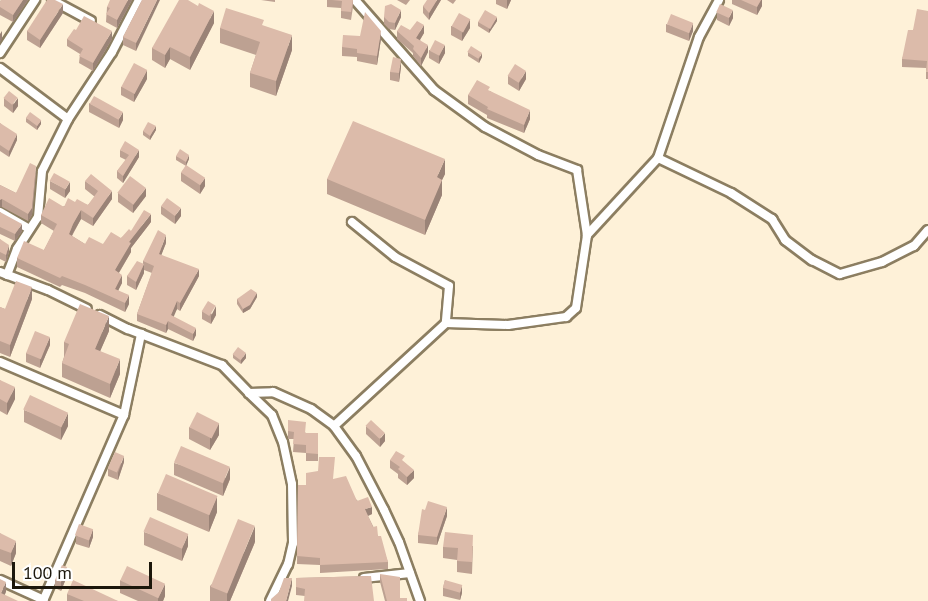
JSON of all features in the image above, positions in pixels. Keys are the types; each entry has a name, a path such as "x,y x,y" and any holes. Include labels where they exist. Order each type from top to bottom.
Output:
{"street":[{"path":"0,53 35,0"},
{"path":"52,0 99,26"},
{"path":"139,0 112,52 68,119 42,171 38,217 3,274 48,290 141,334 222,365 272,415 283,442 292,484 293,543 288,564 270,601"},
{"path":"355,0 434,90 485,127 538,155 577,170 587,235 576,308 566,317 508,325 446,322"},
{"path":"587,235 658,158 699,37 720,0"},
{"path":"109,31 119,36"},
{"path":"0,69 68,119"},
{"path":"658,158 731,192 772,219 785,240 794,247 812,260 840,274 882,262 914,246 928,231"},
{"path":"0,212 30,230"},
{"path":"334,426 446,322 449,286 395,257 352,222"},
{"path":"9,244 17,249"},
{"path":"0,580 43,600 123,415 141,334"},
{"path":"0,363 123,415"},
{"path":"249,393 273,392 310,410 334,426 356,456 384,510 420,601"},
{"path":"350,578 410,573"},
{"path":"280,580 292,580"}],"building":[{"path":"1,0 23,0 13,15 0,7"},
{"path":"47,0 55,0 63,4 40,40 27,31"},
{"path":"110,0 128,0 117,20 106,14 110,8 107,7"},
{"path":"142,0 157,0 136,43 123,37"},
{"path":"179,0 188,0 198,6 199,3 214,11 190,57 170,47 165,55 152,48"},
{"path":"332,0 353,0 351,12 341,11 342,1"},
{"path":"427,0 437,0 429,13 423,6"},
{"path":"741,0 761,0 757,7"},
{"path":"391,4 401,10 395,23 389,22 384,17 385,6"},
{"path":"720,4 733,10 729,18 716,12"},
{"path":"226,8 264,20 262,25 292,35 276,81 250,73 260,42 220,28"},
{"path":"917,9 928,11 928,72 926,72 927,61 902,59 908,30 913,30"},
{"path":"485,10 497,17 490,29 478,22"},
{"path":"365,12 381,31 377,56 357,53 357,49 342,47 343,35 360,36"},
{"path":"459,13 470,19 463,32 452,26"},
{"path":"671,14 693,23 689,33 667,24"},
{"path":"84,16 112,31 93,63 79,56 83,49 67,39 74,29 76,30"},
{"path":"417,21 424,25 416,38 428,45 421,58 413,49 414,46 397,31 401,25 410,30"},
{"path":"435,40 445,45 439,56 430,51"},
{"path":"471,46 482,53 478,59 467,52"},
{"path":"393,57 401,59 399,73 390,72"},
{"path":"134,63 147,70 135,94 121,87"},
{"path":"515,64 526,71 519,83 508,76"},
{"path":"477,80 490,87 488,90 530,110 524,125 487,109 488,107 468,95"},
{"path":"9,91 18,98 12,105 3,98"},
{"path":"94,96 123,112 118,120 90,104"},
{"path":"30,112 41,120 37,126 26,118"},
{"path":"353,121 445,159 437,177 442,180 425,220 327,179"},
{"path":"148,122 156,126 150,136 143,131"},
{"path":"0,123 17,134 9,151 0,145"},
{"path":"125,141 139,150 123,176 117,171 129,155 120,150"},
{"path":"180,149 189,155 186,162 176,156"},
{"path":"30,163 36,166 32,208 28,214 0,200 0,185 16,193"},
{"path":"186,165 205,178 200,185 181,172"},
{"path":"54,173 70,182 65,190 50,181"},
{"path":"91,174 112,191 93,218 81,210 69,234 85,244 89,237 103,244 111,232 121,238 129,229 131,231 144,210 151,214 129,242 131,243 115,270 122,275 115,289 129,295 125,303 62,276 60,278 17,258 24,241 44,250 57,224 41,215 49,198 64,207 68,198 75,202 77,199 88,205 98,191 85,181"},
{"path":"130,176 146,188 133,205 117,193"},
{"path":"167,198 181,208 175,216 161,206"},
{"path":"0,212 22,224 15,234 0,227"},
{"path":"158,230 166,235 159,254 199,269 180,303 177,301 171,315 196,328 193,334 168,321 166,325 137,314 154,266 143,261"},
{"path":"0,239 9,245 6,255 0,252"},
{"path":"137,261 144,264 136,282 127,276"},
{"path":"16,281 32,287 10,345 0,341 0,307 5,309"},
{"path":"251,289 257,293 250,305 243,309 237,299"},
{"path":"208,301 216,306 209,316 202,311"},
{"path":"80,304 109,316 95,349 120,359 110,384 62,363 69,344 64,342"},
{"path":"35,331 50,337 41,359 26,353"},
{"path":"238,347 246,353 241,360 233,354"},
{"path":"0,380 15,387 7,403 0,399"},
{"path":"30,395 68,413 61,427 23,410"},
{"path":"197,412 219,423 212,438 189,427"},
{"path":"288,420 306,422 305,433 318,433 318,454 306,453 306,445 293,444 294,432 288,431"},
{"path":"371,420 385,433 379,439 366,426"},
{"path":"181,446 230,467 223,483 174,463"},
{"path":"396,451 405,456 402,460 414,470 407,477 398,469 400,467 390,460"},
{"path":"115,452 124,456 117,473 108,468"},
{"path":"319,457 335,457 333,479 346,476 357,501 368,497 372,507 365,509 373,527 377,526 378,536 381,536 388,562 320,565 320,558 297,556 298,485 306,485 306,473 318,471"},
{"path":"166,474 218,496 209,515 158,493"},
{"path":"428,501 447,507 437,537 418,535 422,509 425,510"},
{"path":"150,517 188,534 182,549 143,532"},
{"path":"238,519 255,526 227,593 211,587"},
{"path":"79,524 93,529 89,540 75,535"},
{"path":"445,532 473,535 472,562 457,561 458,548 443,547"},
{"path":"0,533 16,541 11,553 0,549"},
{"path":"62,565 67,567 61,582 55,580"},
{"path":"127,566 165,584 158,598 120,581"},
{"path":"380,574 400,577 400,598 407,598 407,601 387,601"},
{"path":"371,576 374,601 304,601 305,589 296,587 296,578"},
{"path":"284,578 292,578 286,601 271,601 279,592"},
{"path":"0,579 6,582 1,593 18,601 0,601"},
{"path":"73,580 118,601 84,601 67,594"},
{"path":"445,580 462,585 460,593 443,588"}]}
